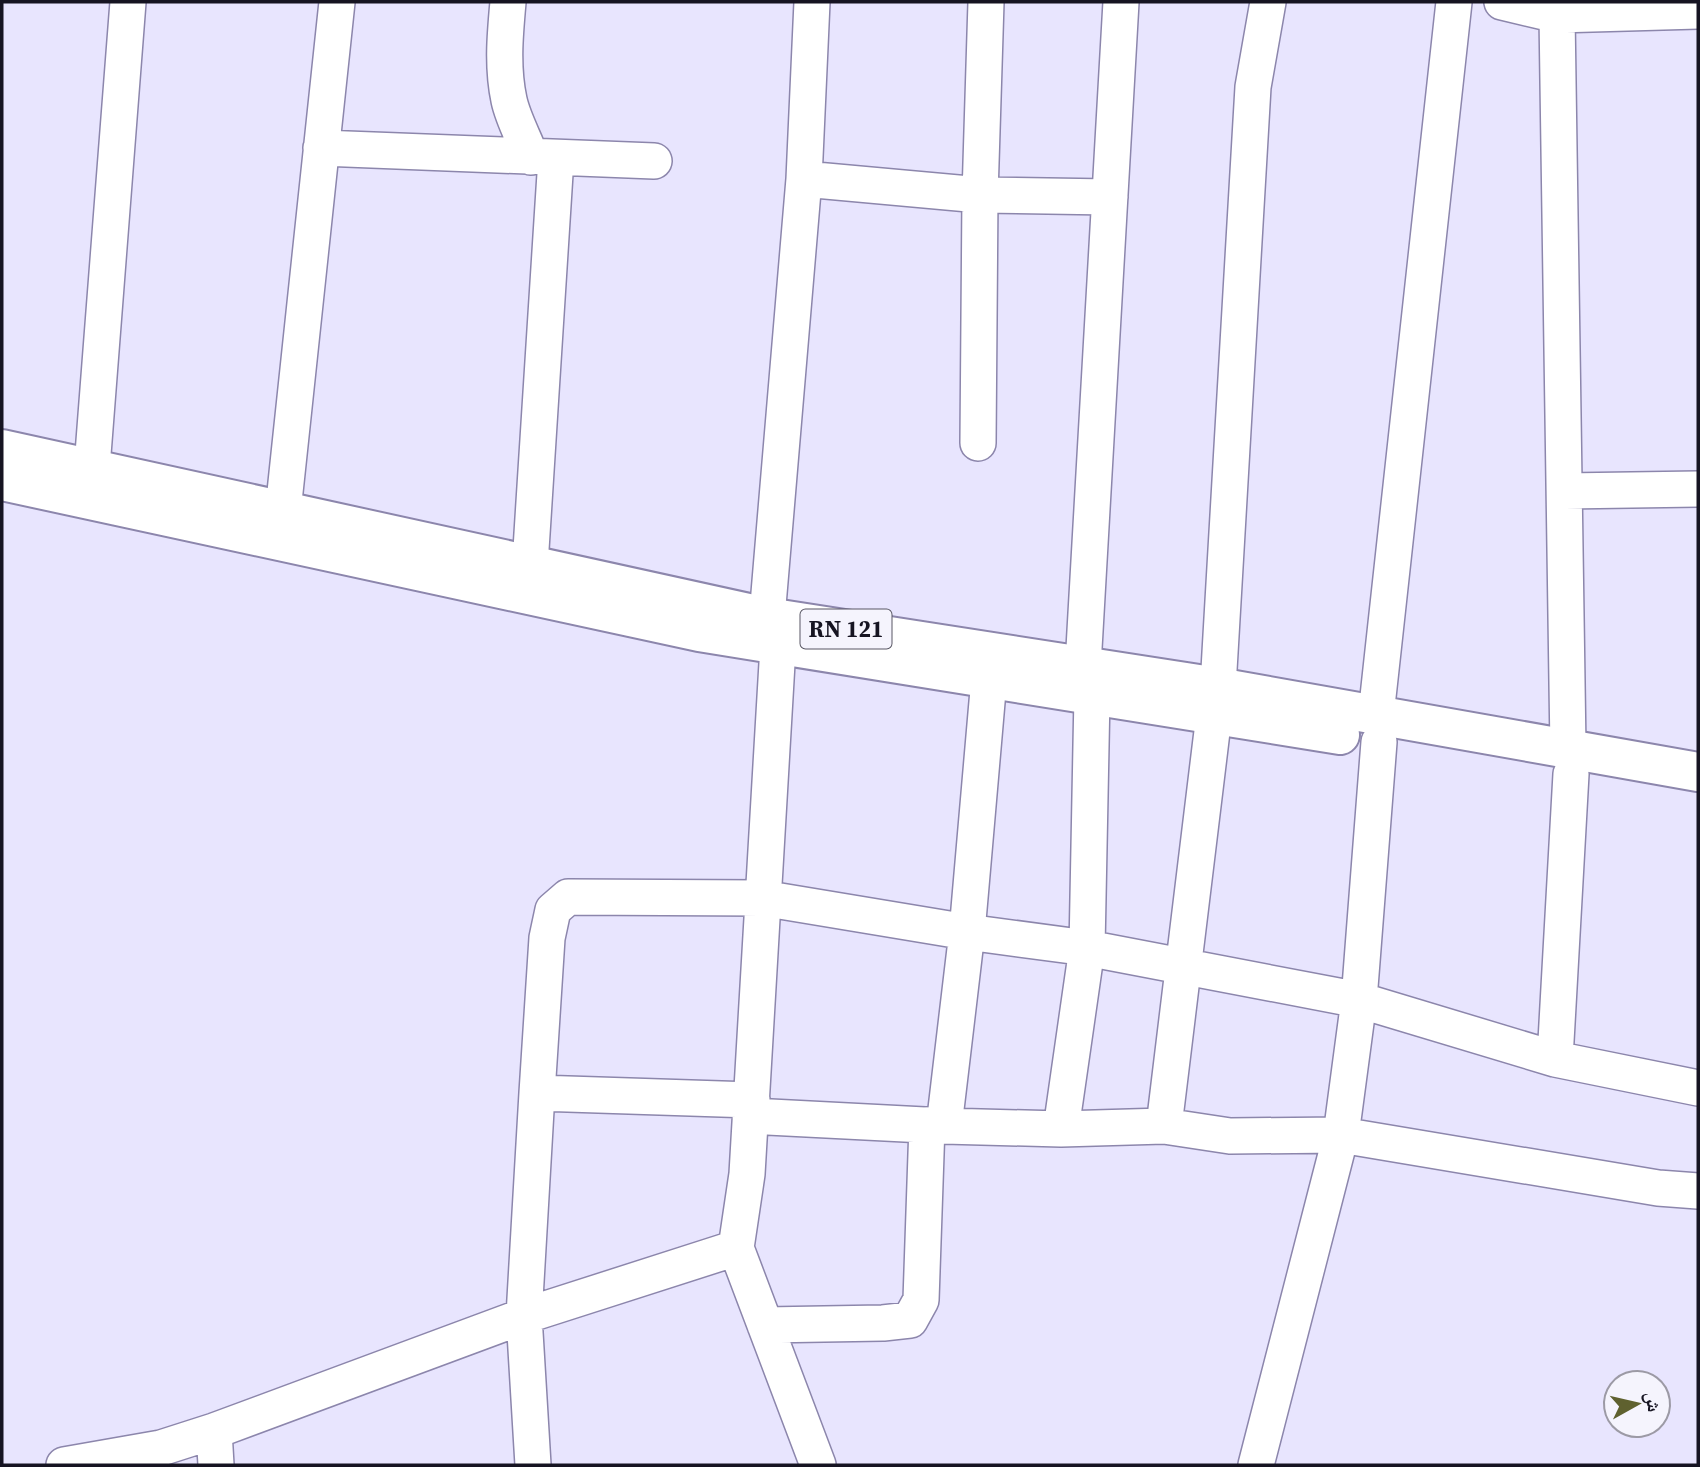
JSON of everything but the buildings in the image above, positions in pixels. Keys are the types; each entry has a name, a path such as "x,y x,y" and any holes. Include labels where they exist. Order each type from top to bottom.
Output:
{"main road":[{"name":"RN 121","path":"2,449 530,565 772,632 989,679 1088,680"},
{"name":"RN 121","path":"2,481 699,632 772,632 1088,680 1570,761 1698,772"},
{"name":"RN 121","path":"1570,761 1698,796"}],"street":[{"path":"92,467 128,2"},
{"path":"283,510 337,2"},
{"path":"508,2 504,51 510,103 544,157 530,565"},
{"path":"812,2 804,179 772,632 762,898 747,1174 736,1248 818,1465"},
{"path":"978,443 980,195 986,2"},
{"path":"1061,1129 1087,948 1088,680 1121,2"},
{"path":"1164,1126 1216,701 1253,87 1268,2"},
{"path":"1256,1465 1341,1135 1359,1000 1378,728 1454,2"},
{"path":"1502,2 1557,15 1698,11"},
{"path":"1555,1059 1570,761 1557,15"},
{"path":"321,148 654,161"},
{"path":"804,179 980,195 1110,197"},
{"path":"1565,491 1698,489"},
{"path":"765,1325 910,1320 920,1300 936,1126 967,932 989,679"},
{"path":"533,1465 524,1316 537,1093 547,938 553,910 568,897 762,898 967,932 1087,948 1359,1000 1555,1059 1698,1088"},
{"path":"537,1093 751,1108 936,1126 1061,1129 1164,1126 1230,1136 1341,1135 1658,1188 1698,1191"},
{"path":"64,1465 161,1448 214,1431 524,1316 736,1248"},
{"path":"214,1431 216,1465"}]}
